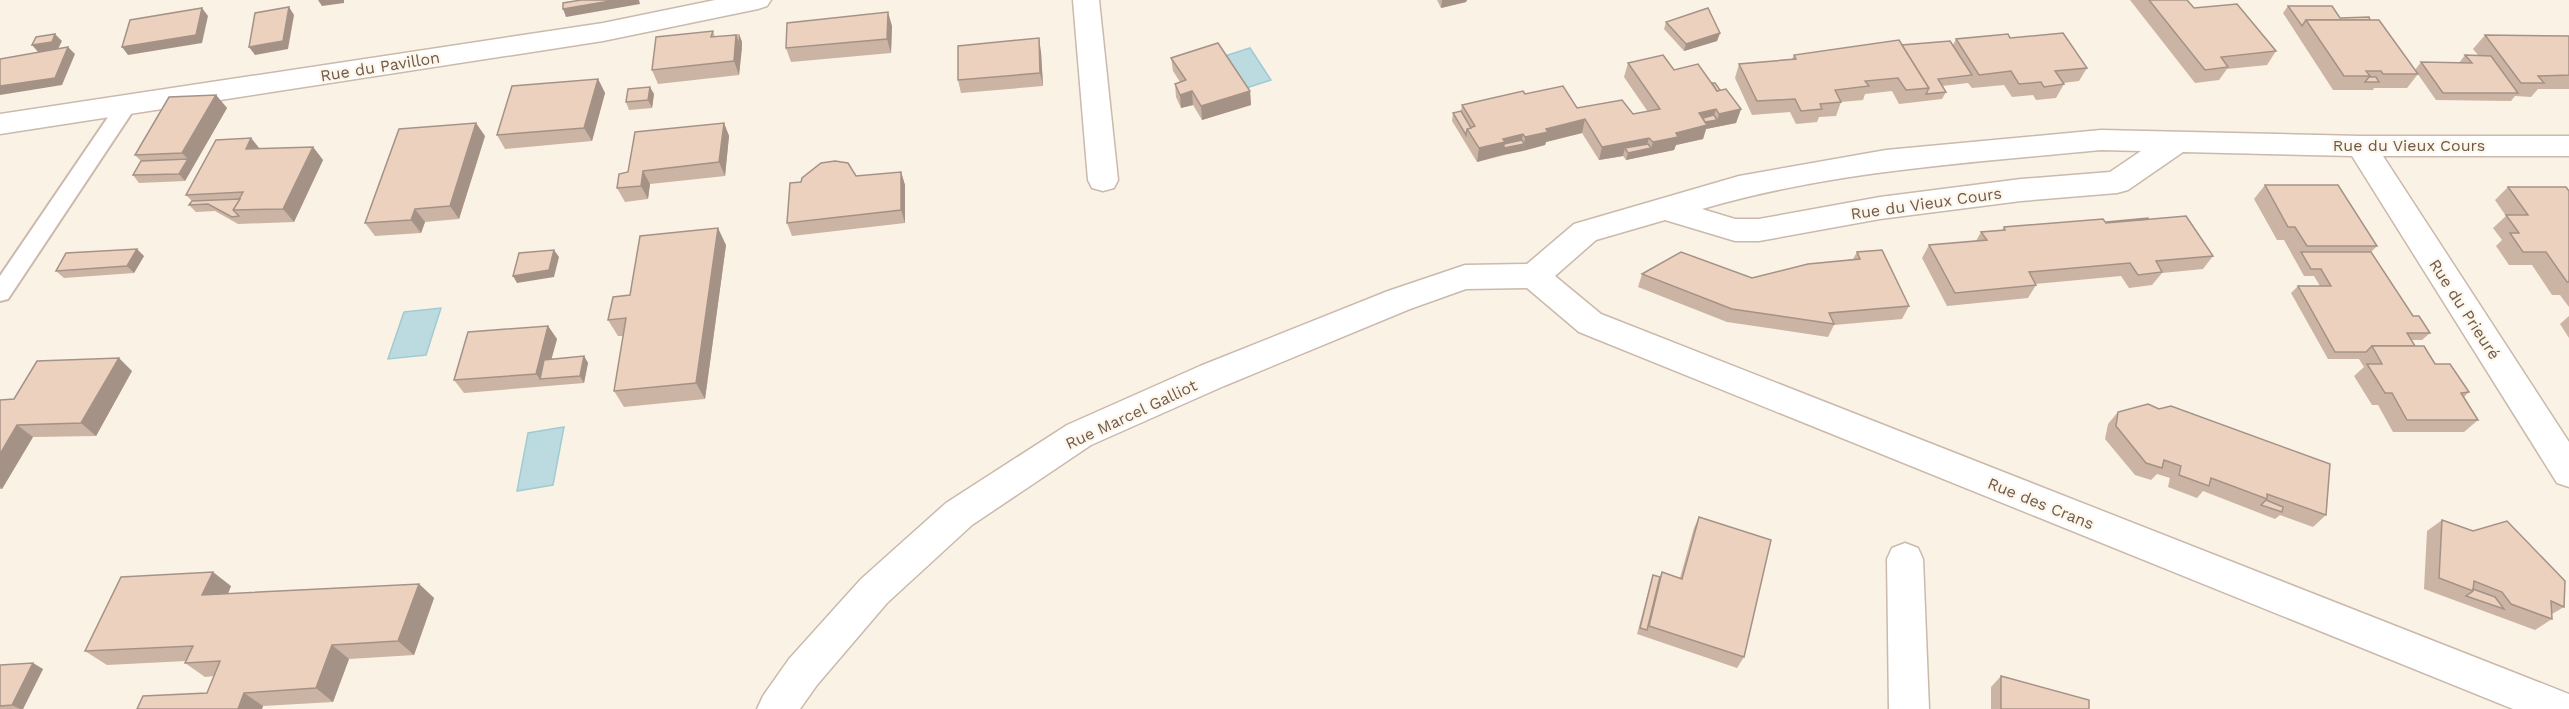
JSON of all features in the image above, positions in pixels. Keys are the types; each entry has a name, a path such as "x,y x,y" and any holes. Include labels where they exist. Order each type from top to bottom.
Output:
{"street":[{"name":"Rue du Pavillon","path":"0,124 603,32 758,0"},
{"path":"1086,0 1103,180"},
{"name":"Rue du Vieux Cours","path":"1534,276 1585,232 1738,187 1886,160 2101,140 2361,146 2569,146"},
{"name":"Rue du Vieux Cours","path":"1666,209 1735,230 1758,230 1880,208 2021,190 2117,182 2177,142"},
{"name":"Rue du Prieuré","path":"2361,146 2569,472"},
{"name":"Rue Marcel Galliot","path":"777,709 803,672 874,591 959,514 1079,435 1212,376 1399,300 1465,277 1534,276"},
{"name":"Rue des Crans","path":"1534,276 1590,323 2560,709"},
{"path":"1905,559 1909,709"}],"lane":[{"path":"0,293 128,104"}],"water":[{"path":"1250,48 1271,80 1246,88 1225,56"},
{"path":"441,308 426,355 388,359 404,312"},
{"path":"564,427 553,485 517,491 528,433"}],"building":[{"path":"581,0 616,0 563,9 563,3"},
{"path":"2149,0 2187,0 2194,8 2237,4 2276,51 2221,57 2228,67 2205,70"},
{"path":"2288,6 2332,6 2340,18 2369,17 2370,20 2306,20 2302,26"},
{"path":"289,7 283,41 249,47 255,13"},
{"path":"202,8 196,35 122,47 130,20"},
{"path":"1708,8 1720,33 1686,44 1666,22"},
{"path":"888,12 887,39 786,48 787,23"},
{"path":"2306,20 2379,20 2418,74 2383,74 2381,71 2366,71 2370,76 2344,76"},
{"path":"713,31 711,37 736,35 734,61 652,70 656,37"},
{"path":"2063,33 2087,68 2055,71 2064,84 2044,87 2041,82 2019,84 2011,71 1979,75 1956,39 2008,34 2010,38"},
{"path":"55,34 52,42 32,45 36,37"},
{"path":"2485,35 2569,36 2569,75 2538,76 2544,83 2521,83"},
{"path":"1039,38 1040,73 958,80 958,46"},
{"path":"1899,40 1929,88 1906,90 1898,78 1865,81 1869,86 1835,90 1841,102 1820,104 1822,109 1801,111 1795,99 1757,101 1739,64 1796,59 1794,55"},
{"path":"1950,41 1972,75 1938,79 1946,92 1926,94 1929,88 1902,45"},
{"path":"1218,43 1250,91 1201,106 1192,91 1180,95 1175,84 1186,80 1171,58"},
{"path":"68,47 55,78 0,86 0,59"},
{"path":"1663,55 1674,70 1698,64 1717,91 1726,89 1741,109 1719,114 1716,109 1699,113 1707,125 1676,133 1678,137 1653,142 1649,138 1602,147 1585,119 1546,129 1548,132 1525,137 1523,134 1503,139 1505,142 1479,148 1467,129 1475,126 1462,105 1523,91 1525,94 1563,86 1577,108 1622,100 1633,114 1660,109 1628,63"},
{"path":"2465,55 2491,56 2518,93 2443,93 2421,62 2472,63"},
{"path":"2369,77 2376,77 2379,82 2365,82"},
{"path":"598,79 584,128 497,135 512,86"},
{"path":"1712,83 1715,83 1720,90 1717,91"},
{"path":"650,87 648,100 626,102 628,89"},
{"path":"216,95 182,153 135,155 169,97"},
{"path":"1461,111 1471,128 1467,129 1466,135 1453,113"},
{"path":"1714,115 1717,120 1705,122 1703,118"},
{"path":"476,123 450,206 415,209 411,220 365,223 399,129"},
{"path":"724,123 719,162 643,171 641,186 617,188 619,174 628,172 635,132"},
{"path":"251,138 246,149 313,147 283,209 233,210 243,192 186,195 216,140"},
{"path":"1522,140 1524,144 1504,148 1504,144"},
{"path":"1648,144 1651,148 1628,153 1625,148"},
{"path":"188,159 179,174 133,175 141,161"},
{"path":"835,161 848,163 856,176 901,172 901,210 787,223 790,183 801,182 802,178 821,163"},
{"path":"2265,185 2338,185 2377,246 2307,246 2295,227 2288,227"},
{"path":"2508,187 2566,187 2569,191 2569,282 2546,252 2523,252 2510,233 2519,233 2506,215 2528,215"},
{"path":"240,199 233,210 239,216 232,217 208,204 189,205 192,201"},
{"path":"2186,216 2213,256 2156,261 2162,272 2138,275 2130,263 2029,272 2036,285 1955,293 1929,245 1987,240 1981,232 2005,230 2004,227 2103,219 2106,223"},
{"path":"718,228 696,383 614,391 626,318 608,320 613,297 630,295 640,236"},
{"path":"137,249 127,266 56,271 66,253"},
{"path":"554,250 549,270 513,276 519,253"},
{"path":"1882,250 1909,306 1829,313 1834,324 1732,309 1642,274 1681,252 1752,278 1808,264 1860,259 1857,252"},
{"path":"2301,252 2371,252 2413,316 2419,316 2430,333 2407,333 2415,346 2372,346 2366,352 2335,352 2298,286 2331,286 2321,269 2311,269"},
{"path":"548,326 536,374 454,380 468,332"},
{"path":"2372,346 2424,346 2435,364 2450,364 2469,392 2461,393 2478,420 2407,420 2392,393 2385,393 2367,364 2382,364"},
{"path":"584,356 580,376 540,379 544,360"},
{"path":"119,358 81,423 17,425 0,454 0,400 14,399 37,361"},
{"path":"2148,404 2159,409 2171,406 2330,464 2326,515 2267,494 2267,499 2211,478 2209,486 2179,475 2181,466 2164,460 2162,468 2146,463 2116,426 2118,412"},
{"path":"2266,500 2283,507 2282,512 2261,505"},
{"path":"1699,517 1771,540 1744,657 1649,626 1662,572 1682,579"},
{"path":"2442,520 2473,531 2507,521 2565,581 2564,607 2551,601 2552,619 2511,604 2502,592 2474,581 2473,591 2439,578"},
{"path":"213,572 202,595 419,584 398,641 332,645 316,688 244,693 238,709 137,709 143,696 207,693 220,661 185,663 193,646 85,651 121,577"},
{"path":"1653,575 1660,577 1647,630 1640,628"},
{"path":"2473,589 2495,597 2504,609 2466,596"},
{"path":"33,663 12,705 0,706 0,665"},
{"path":"2001,676 2089,700 2089,709 2001,709"}]}
